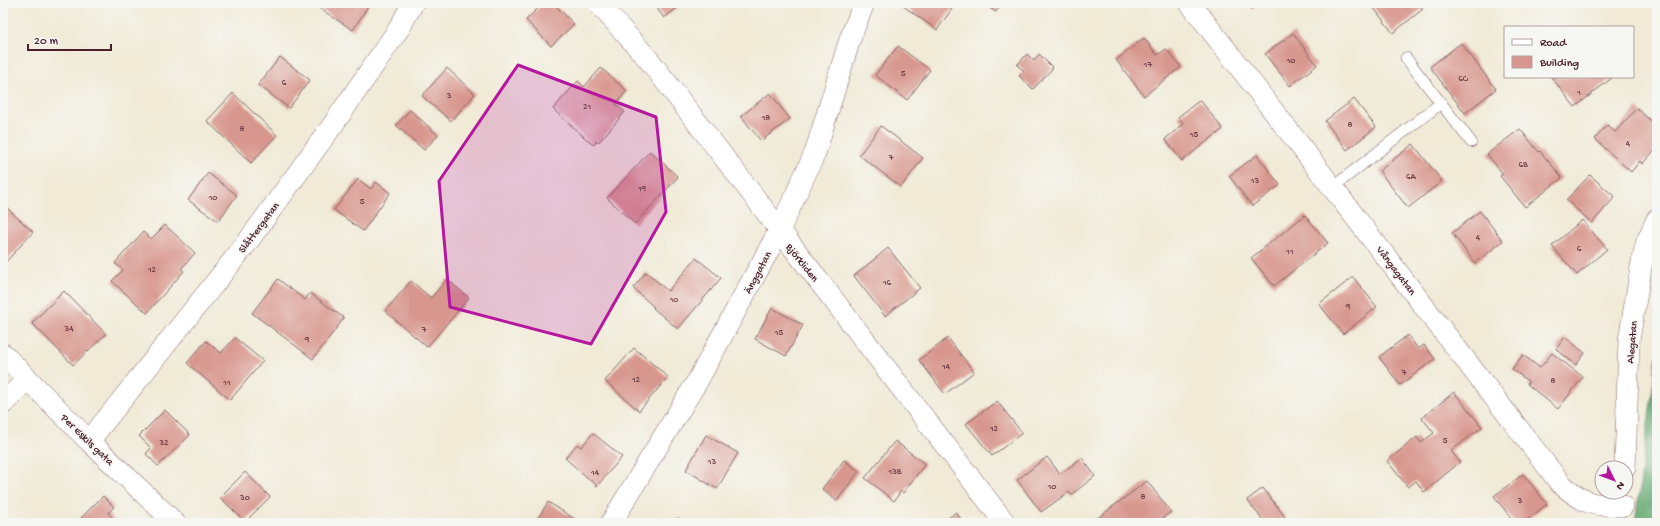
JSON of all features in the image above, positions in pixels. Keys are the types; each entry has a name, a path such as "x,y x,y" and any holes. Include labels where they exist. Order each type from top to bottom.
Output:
{"street":[{"name":"Slåttergatan","path":"89,441 246,244 336,120 400,27 413,3"},
{"name":"Björkliden","path":"598,3 649,60 1004,523"},
{"name":"Änggatan","path":"611,523 698,380 779,231 815,153 850,39 864,3"},
{"name":"Vångagatan","path":"1190,3 1333,186 1561,484 1576,497 1593,505 1623,507"},
{"name":"Alegatan","path":"1625,460 1629,340 1642,262 1647,241 1657,219"},
{"name":"Per Eskils gata","path":"3,354 89,441 175,523"},
{"path":"3,404 27,379"}],"lane":[{"path":"1406,58 1471,142"},
{"path":"1333,186 1441,102"}],"highlighted area":[{"path":"518,65 656,117 666,212 591,344 450,307 439,181"}],"green space":[{"path":"1657,356 1657,523 1635,523"}],"building":[{"path":"311,3 370,3 353,30"},
{"path":"543,3 553,3 574,24 551,46 526,20"},
{"path":"653,3 684,3 664,18"},
{"path":"899,3 956,3 937,30"},
{"path":"982,3 1002,3 996,12"},
{"path":"1248,3 1259,3 1252,9"},
{"path":"1370,3 1418,3 1423,9 1393,33"},
{"path":"1293,33 1317,65 1290,86 1265,54"},
{"path":"1144,38 1157,55 1166,49 1181,67 1144,96 1116,60"},
{"path":"1461,43 1496,89 1465,113 1430,67"},
{"path":"898,46 930,70 907,100 875,75"},
{"path":"1027,54 1034,61 1039,54 1053,68 1033,89 1019,76 1024,71 1017,65"},
{"path":"280,57 310,80 289,108 258,85"},
{"path":"447,68 475,94 451,121 422,96"},
{"path":"601,68 627,91 616,104 625,112 599,142 598,140 593,145 553,109 578,81 584,87"},
{"path":"1552,78 1612,78 1575,107"},
{"path":"233,93 277,135 251,163 207,121"},
{"path":"770,93 790,119 761,141 741,116"},
{"path":"1354,99 1376,127 1347,150 1325,121"},
{"path":"1200,100 1223,129 1182,161 1165,139 1184,124 1178,117"},
{"path":"1637,108 1657,127 1657,148 1642,164 1640,161 1631,172 1595,139 1607,125 1615,132"},
{"path":"410,110 438,135 424,150 396,125"},
{"path":"881,126 923,158 901,187 859,155"},
{"path":"1520,129 1562,178 1525,207 1500,176 1503,174 1487,154"},
{"path":"1413,144 1442,181 1408,208 1379,171"},
{"path":"650,151 678,177 635,224 607,198"},
{"path":"1257,155 1280,185 1252,206 1229,176"},
{"path":"208,173 237,195 218,221 188,200"},
{"path":"1590,175 1615,197 1592,223 1566,200"},
{"path":"358,179 371,189 376,182 390,193 363,231 334,210"},
{"path":"6,207 33,232 3,265 3,210"},
{"path":"1480,211 1503,241 1475,263 1452,233"},
{"path":"1305,215 1328,243 1274,286 1251,258"},
{"path":"1582,220 1607,249 1577,275 1552,246"},
{"path":"165,225 195,253 181,269 184,271 147,313 112,281 123,270 115,263 143,232 151,239"},
{"path":"888,248 920,288 885,316 854,276"},
{"path":"696,258 721,278 678,329 653,308 654,307 633,288 646,272 668,291"},
{"path":"1353,277 1377,307 1343,334 1319,304"},
{"path":"278,279 305,300 310,293 344,318 313,359 252,313"},
{"path":"447,279 469,298 427,347 385,311 411,281 431,298"},
{"path":"64,291 106,334 73,365 32,323"},
{"path":"772,308 803,325 786,356 755,339"},
{"path":"1408,335 1418,349 1424,345 1435,359 1400,385 1379,357"},
{"path":"1565,337 1585,353 1576,365 1556,349"},
{"path":"235,338 263,361 230,400 187,363 206,341 221,353"},
{"path":"948,338 974,372 945,394 919,360"},
{"path":"634,348 668,377 639,411 605,381"},
{"path":"1552,353 1583,377 1558,409 1527,384 1529,382 1512,369 1523,355 1540,368"},
{"path":"1454,392 1482,427 1451,451 1460,462 1424,492 1416,481 1408,487 1387,461 1417,437 1421,443 1434,433 1422,418"},
{"path":"997,401 1022,433 992,456 966,424"},
{"path":"165,410 190,435 158,466 146,454 151,448 139,436"},
{"path":"593,433 622,457 597,486 565,458 577,444 581,447"},
{"path":"706,435 738,453 717,489 686,470"},
{"path":"895,441 925,464 903,493 901,491 894,501 865,478"},
{"path":"1047,457 1060,474 1082,458 1095,476 1071,495 1069,492 1041,512 1017,480"},
{"path":"844,460 859,471 837,501 822,489"},
{"path":"245,472 270,497 245,522 220,497"},
{"path":"1523,474 1547,504 1523,523 1515,523 1494,496"},
{"path":"1147,481 1171,512 1156,523 1097,523 1095,520"},
{"path":"1263,488 1285,517 1277,523 1265,523 1247,500"},
{"path":"103,496 114,507 108,513 117,523 76,523"},
{"path":"548,502 581,523 535,523"},
{"path":"956,512 964,523 942,523"},
{"path":"679,518 685,523 674,523"}]}
